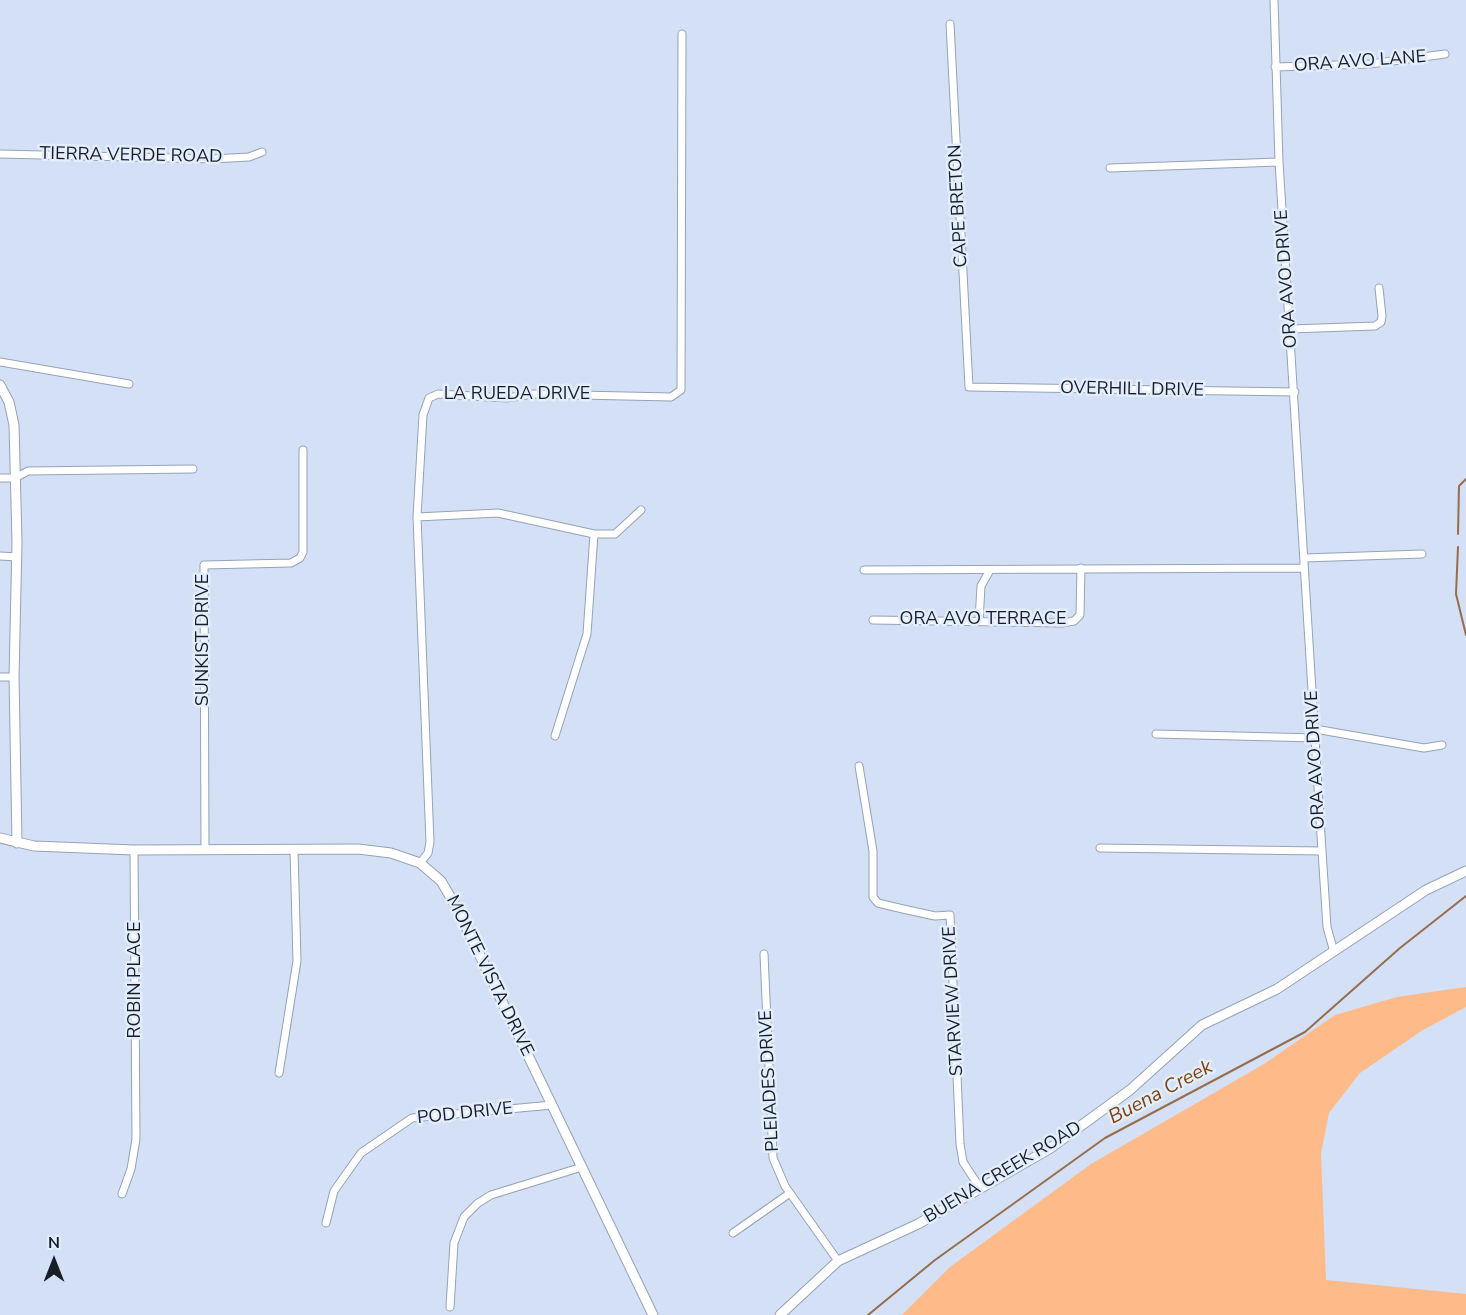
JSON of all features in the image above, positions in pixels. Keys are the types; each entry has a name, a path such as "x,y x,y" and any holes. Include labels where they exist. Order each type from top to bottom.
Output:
{"main road":[{"path":"0,385 9,402 14,425 17,557 14,677 17,843"},
{"name":"MONTE VISTA DRIVE","path":"0,838 17,843 134,850 358,849 391,853 420,863 441,881 458,910 653,1315"},
{"name":"BUENA CREEK ROAD","path":"780,1315 838,1261 918,1224 1049,1149 1130,1090 1202,1025 1277,989 1426,890 1466,871"}],"street":[{"name":"ORA AVO DRIVE","path":"1274,0 1279,162 1295,392 1304,568 1327,927 1334,952"},
{"name":"CAPE BRETON","path":"950,24 969,387"},
{"name":"LA RUEDA DRIVE","path":"420,863 428,853 430,842 417,517 423,415 433,395 507,398 533,394 671,397 681,390 682,34"},
{"name":"ORA AVO LANE","path":"1275,67 1370,64 1445,54"},
{"name":"TIERRA VERDE ROAD","path":"0,154 212,159 249,157 262,152"},
{"path":"1110,168 1279,162"},
{"path":"1290,329 1375,326 1381,322 1382,316 1379,288"},
{"path":"0,362 129,384"},
{"name":"OVERHILL DRIVE","path":"969,387 1295,392"},
{"name":"SUNKIST DRIVE","path":"205,850 204,565 291,563 300,558 303,552 303,450"},
{"path":"0,478 15,478 28,471 193,469"},
{"path":"417,517 498,513 594,534 615,534 641,510"},
{"path":"555,736 587,634 594,534"},
{"path":"1304,558 1422,554"},
{"path":"0,556 17,557"},
{"name":"ORA AVO TERRACE","path":"873,620 1074,621 1080,615 1081,568"},
{"path":"864,570 1304,568"},
{"path":"979,621 981,586 990,570"},
{"path":"0,677 14,677"},
{"path":"1315,729 1424,748 1442,745"},
{"path":"1155,734 1316,738"},
{"name":"STARVIEW DRIVE","path":"859,766 873,851 873,897 878,903 903,909 935,916 950,915 960,1144 963,1162 980,1188"},
{"path":"1100,848 1322,851"},
{"name":"ROBIN PLACE","path":"122,1194 131,1169 137,1109 134,850"},
{"path":"279,1073 297,961 294,850"},
{"name":"PLEIADES DRIVE","path":"764,954 771,1144 777,1170 838,1261"},
{"name":"POD DRIVE","path":"326,1223 334,1191 361,1153 412,1118 552,1105"},
{"path":"450,1306 453,1243 464,1217 478,1203 491,1195 582,1167"},
{"path":"733,1233 790,1192"}],"shaded area":[{"path":"1466,987 1466,1007 1423,1030 1360,1073 1329,1113 1321,1154 1326,1280 1466,1294 1466,1315 902,1315 950,1267 1091,1164 1264,1064 1335,1015 1397,997"}],"waterway":[{"name":"Buena Creek","path":"1458,534 1459,486 1466,479"},
{"name":"Buena Creek","path":"1458,547 1456,594 1466,635"},
{"name":"Buena Creek","path":"868,1315 935,1260 1105,1138 1305,1032 1400,948 1466,896"}]}
